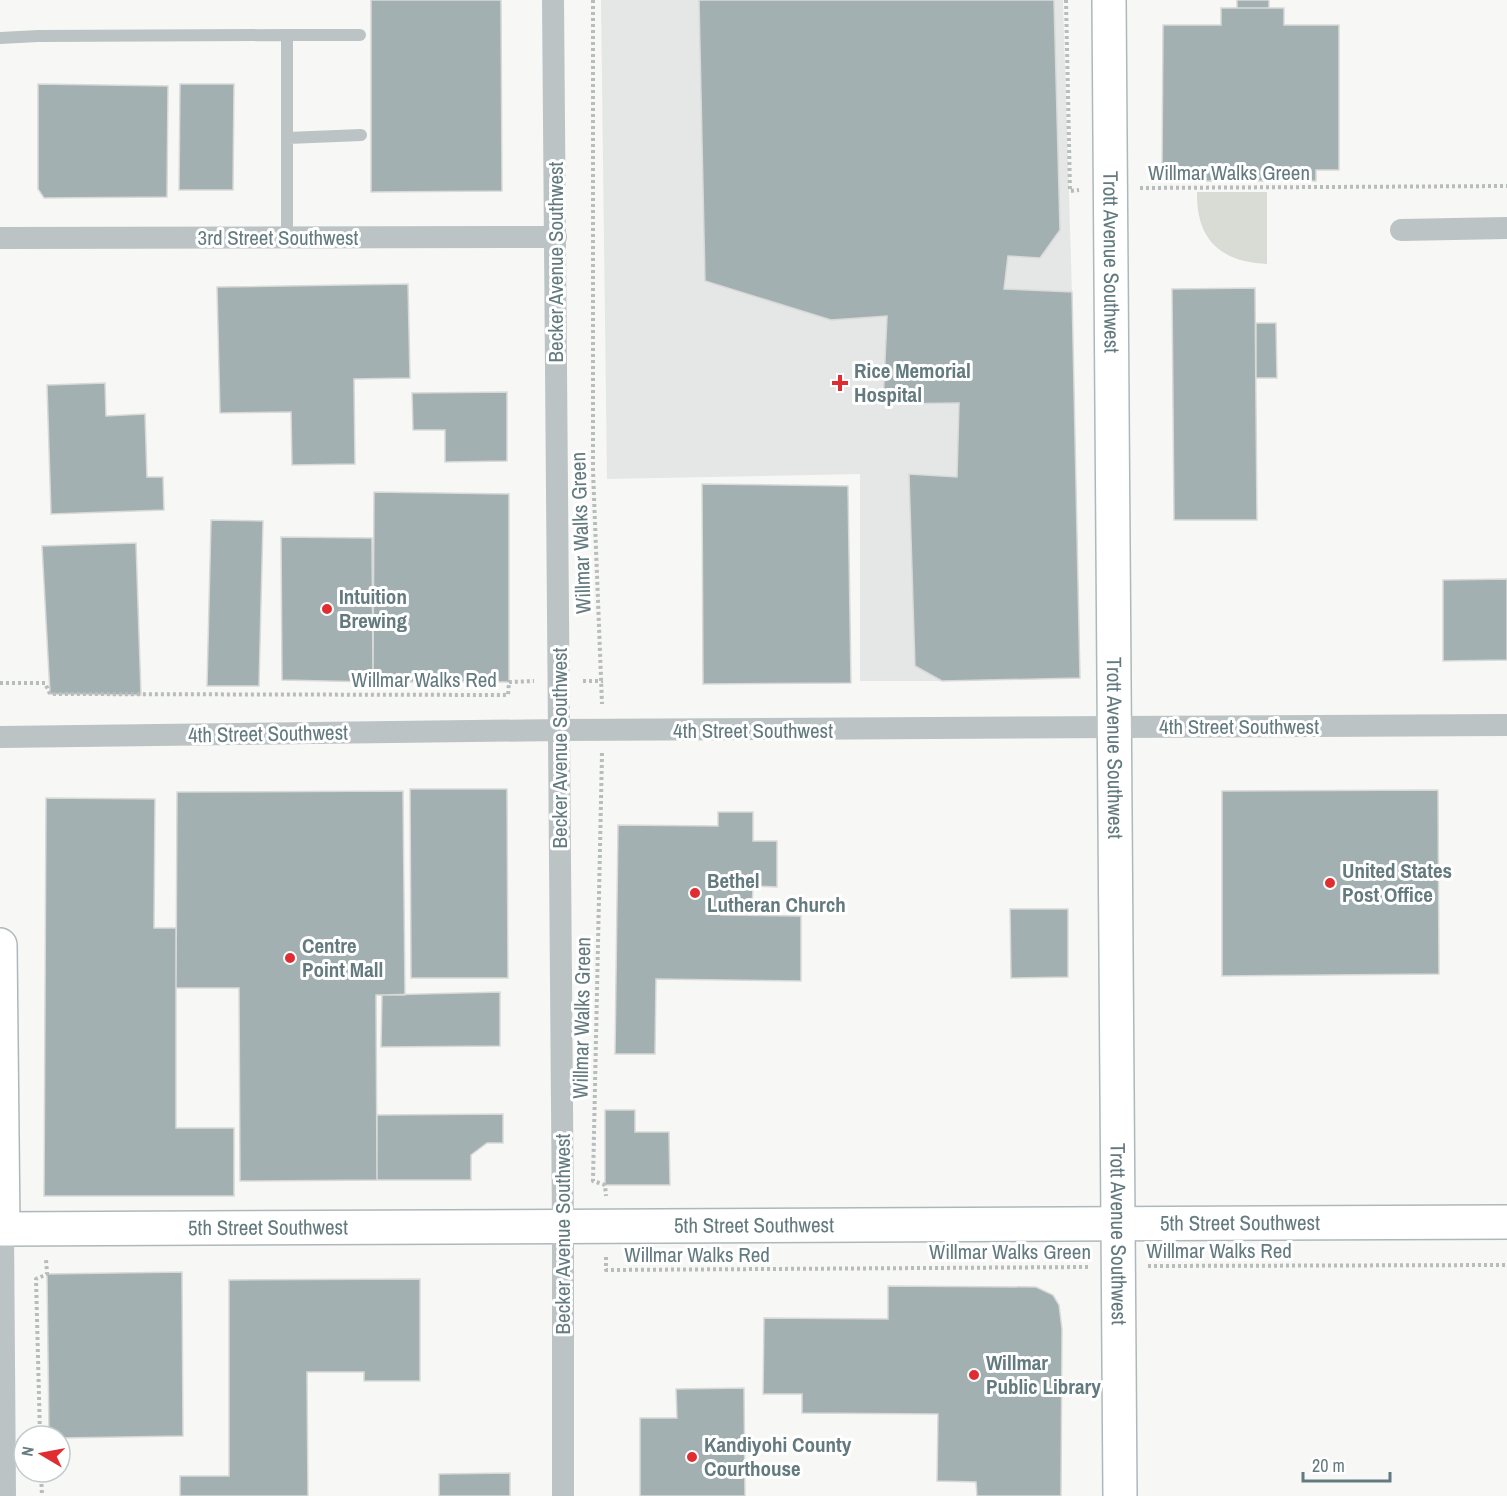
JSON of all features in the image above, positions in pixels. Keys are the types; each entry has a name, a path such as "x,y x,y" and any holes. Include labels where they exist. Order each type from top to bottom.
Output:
{"street":[{"name":"Becker Avenue Southwest","path":"553,0 563,1496"},
{"name":"Trott Avenue Southwest","path":"1109,0 1120,1496"},
{"path":"1401,230 1507,228"},
{"name":"3rd Street Southwest","path":"0,238 556,237"},
{"name":"4th Street Southwest","path":"0,737 559,730 1507,725"},
{"path":"0,945 5,1496"},
{"name":"5th Street Southwest","path":"1,1229 1507,1222"}],"lane":[{"path":"287,35 287,238"},
{"path":"0,38 360,35"},
{"path":"288,138 361,135"}],"path":[{"name":"Willmar Walks Green","path":"593,0 593,471 603,681 602,711"},
{"name":"Willmar Walks Green","path":"1066,0 1070,191 1507,186"},
{"name":"Willmar Walks Red","path":"0,683 45,683 50,694 508,695 509,682 603,681"},
{"name":"Willmar Walks Green","path":"602,752 593,1181 605,1185 606,1206"},
{"path":"40,1424 36,1279 47,1274 43,1229"},
{"name":"Willmar Walks Green","path":"607,1249 606,1270 1096,1267"},
{"path":"1140,1266 1507,1265"}],"shaded area":[{"name":"Rice Memorial Hospital","path":"601,0 1063,0 1080,678 860,681 860,474 607,479"},
{"path":"1197,192 1267,192 1267,264 1237,259 1214,245 1201,223"}],"building":[{"path":"371,0 501,0 502,191 371,192"},
{"name":"Rice Memorial Hospital","path":"699,0 1054,0 1060,230 1040,258 1008,256 1004,289 1072,292 1080,678 942,681 915,666 909,474 957,477 959,403 883,404 887,316 831,320 705,281"},
{"path":"1237,0 1269,0 1269,8 1237,8"},
{"path":"1221,8 1284,8 1284,25 1339,25 1339,170 1316,170 1316,181 1181,181 1182,168 1162,168 1163,25 1221,25"},
{"path":"38,84 168,86 167,197 44,198 38,189"},
{"path":"180,84 234,84 233,190 179,190"},
{"path":"408,284 410,378 354,379 355,464 292,465 291,412 220,413 217,287"},
{"path":"1255,288 1257,520 1174,520 1172,289"},
{"path":"1256,323 1276,323 1277,378 1256,378"},
{"path":"105,383 106,416 145,414 147,477 163,477 164,510 51,514 47,385"},
{"path":"507,392 507,461 445,462 445,430 413,430 412,393"},
{"path":"702,484 848,486 851,683 703,684"},
{"path":"374,492 509,494 509,682 373,682"},
{"path":"211,520 263,521 259,686 207,686"},
{"name":"Intuition Brewing","path":"281,537 372,538 373,682 282,680"},
{"path":"136,543 141,695 50,694 42,546"},
{"path":"1507,579 1507,660 1443,661 1443,580"},
{"path":"410,789 507,789 508,978 411,978"},
{"name":"United States Post Office","path":"1438,790 1439,974 1222,976 1222,791"},
{"name":"Centre Point Mall","path":"403,791 405,995 376,995 377,1180 240,1181 239,988 176,988 177,792"},
{"path":"46,798 155,799 154,928 176,928 176,1128 234,1128 234,1196 44,1196"},
{"path":"718,812 753,812 753,841 777,841 777,887 753,886 752,909 721,908 721,915 801,916 801,981 656,979 655,1054 615,1054 618,825 718,826"},
{"path":"1010,909 1068,909 1068,977 1011,978"},
{"path":"500,992 500,1046 381,1047 382,995"},
{"path":"605,1110 635,1110 635,1132 669,1132 670,1185 605,1185"},
{"path":"503,1114 503,1143 487,1143 471,1155 471,1180 377,1180 377,1115"},
{"path":"182,1272 183,1436 72,1438 72,1424 49,1424 47,1274"},
{"path":"420,1279 420,1381 364,1381 364,1372 307,1372 308,1496 180,1496 180,1476 229,1476 229,1280"},
{"path":"888,1286 1036,1287 1053,1295 1059,1305 1062,1329 1061,1496 977,1496 976,1482 937,1481 938,1414 802,1413 802,1394 763,1394 764,1318 888,1319"},
{"name":"Kandiyohi County Courthouse","path":"744,1388 745,1496 640,1496 640,1418 677,1418 676,1389"},
{"path":"510,1473 510,1496 439,1496 439,1474"}],"place":[{"name":"Rice Memorial Hospital","path":"840,383"},
{"name":"Intuition Brewing","path":"327,609"},
{"name":"United States Post Office","path":"1330,883"},
{"name":"Bethel Lutheran Church","path":"695,893"},
{"name":"Centre Point Mall","path":"290,958"},
{"name":"Willmar Public Library","path":"974,1375"},
{"name":"Kandiyohi County Courthouse","path":"692,1457"}]}
